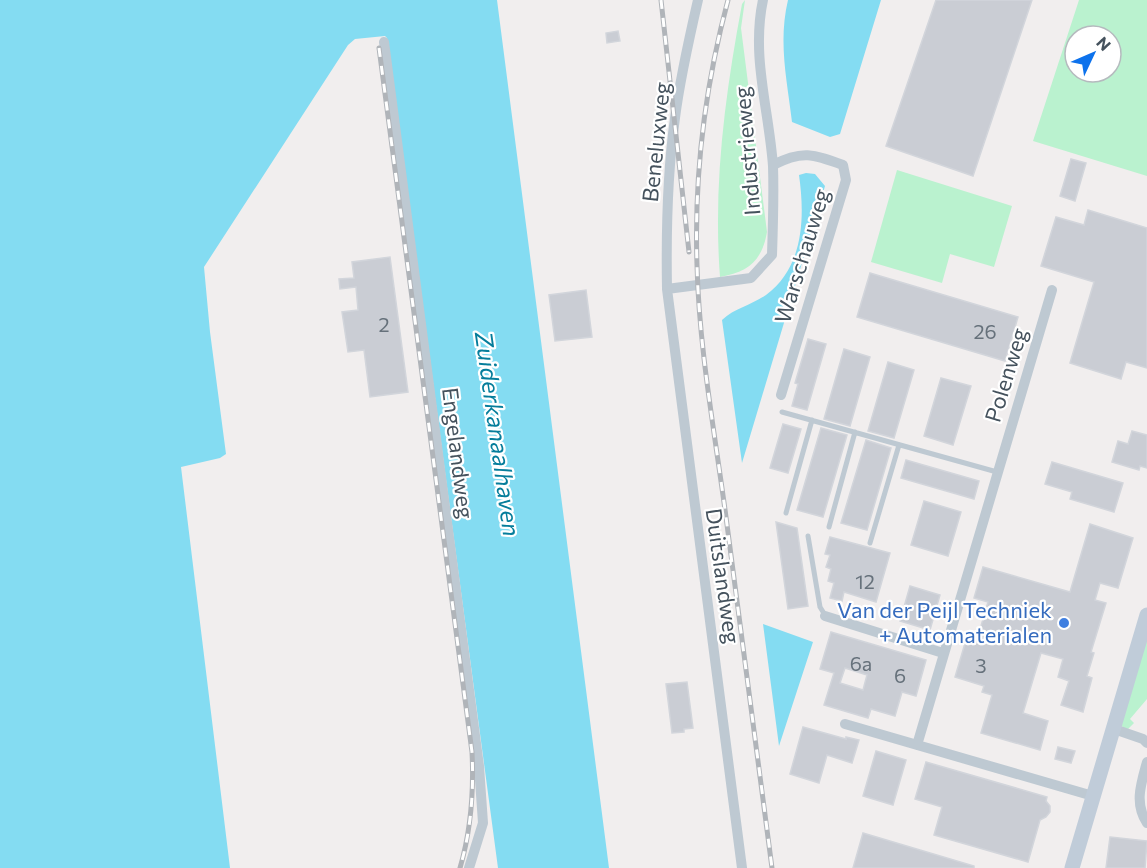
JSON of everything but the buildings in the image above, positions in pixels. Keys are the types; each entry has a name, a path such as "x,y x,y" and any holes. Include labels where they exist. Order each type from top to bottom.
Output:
{"main road":[{"path":"1072,868 1147,615"}],"street":[{"name":"Beneluxweg","path":"667,289 666,237 672,146 686,50 698,0"},
{"name":"Industrieweg","path":"667,289 751,278 772,255 773,165 758,52 759,19 763,0"},
{"name":"Engelandweg","path":"384,42 479,766 483,823 469,868"},
{"name":"Warschauweg","path":"773,165 790,156 819,156 843,165 846,180 781,395"},
{"name":"Duitslandweg","path":"667,289 742,868"},
{"name":"Polenweg","path":"917,745 1052,290"},
{"path":"825,616 943,654"},
{"path":"845,724 1093,795"},
{"path":"1114,729 1147,742"},
{"path":"1147,762 1138,795 1142,815 1147,823"}],"lane":[{"path":"782,411 998,472"},
{"path":"786,513 812,420"},
{"path":"829,527 855,432"},
{"path":"870,543 899,445"},
{"path":"808,536 820,607 825,616"}],"green space":[{"path":"745,0 741,28 767,232 761,251 752,264 738,272 720,277 718,208 722,140 736,38 742,4"},
{"path":"1079,0 1147,0 1147,176 1033,141 1063,49 1063,84 1123,84 1123,24 1071,24"},
{"path":"897,170 1012,206 994,267 950,254 942,283 871,262"},
{"path":"1147,636 1147,699 1130,719 1134,723 1128,729 1123,728 1121,724"}],"water":[{"name":"Zuiderkanaalhaven","path":"0,0 497,0 609,868 498,868 385,36 355,39 348,45 204,267 226,454 220,458 181,467 230,868 0,868"},
{"path":"788,0 881,0 840,134 830,137 792,122 784,46"},
{"path":"815,174 825,186 742,463 722,320 732,312 766,295 779,284 788,270 795,256 801,224 799,175"},
{"path":"763,624 813,642 779,746"}],"railway":[{"path":"661,0 689,252"},
{"path":"728,0 707,98 699,165 698,297 708,391 772,868"},
{"path":"379,48 472,752 471,811 460,868"}],"place":[{"name":"Van der Peijl Techniek + Automaterialen","path":"1064,623"}]}
